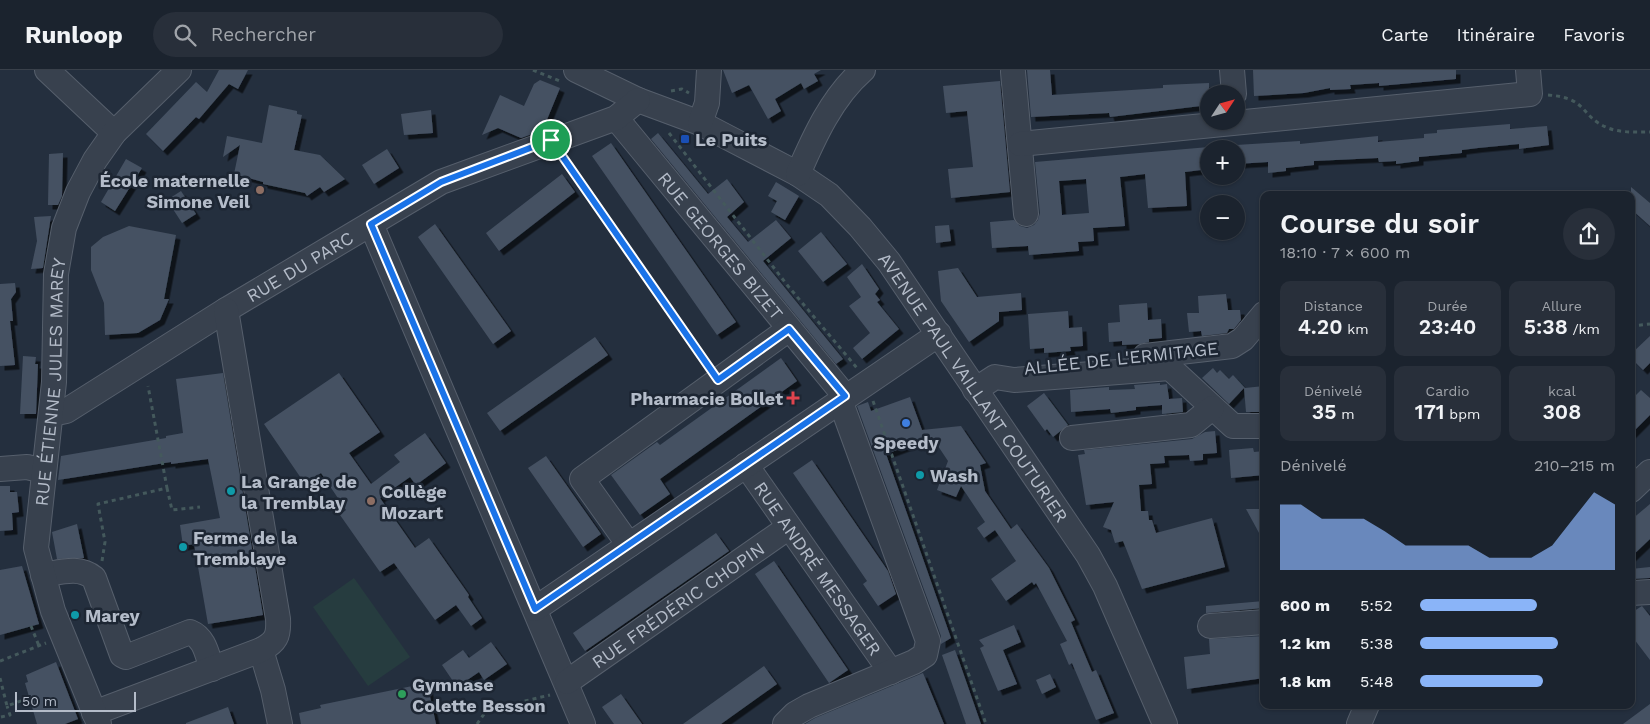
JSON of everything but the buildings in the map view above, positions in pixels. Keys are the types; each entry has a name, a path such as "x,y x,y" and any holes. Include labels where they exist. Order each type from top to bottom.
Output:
{"street":[{"path":"47,70 114,133"},
{"name":"RUE ÉTIENNE JULES MAREY","path":"97,719 53,611 36,548 52,414 56,274 64,228 78,192 95,160 114,133 179,70"},
{"name":"AVENUE PAUL VAILLANT COUTURIER","path":"576,70 638,100 704,113"},
{"name":"AVENUE PAUL VAILLANT COUTURIER","path":"599,70 664,99 704,113 828,195 860,226 889,262 939,334 1088,555 1105,586 1164,724"},
{"path":"704,113 709,70"},
{"path":"1232,70 1233,85"},
{"path":"1245,120 1530,94 1528,70"},
{"path":"1012,72 1026,214"},
{"path":"798,174 810,147 849,75"},
{"name":"RUE DU PARC","path":"52,414 66,411 226,310 441,182 551,140 616,118 638,100"},
{"name":"RUE GEORGES BIZET","path":"616,118 789,329 842,398 928,641 924,655 890,672 809,706 795,714 785,724"},
{"path":"1020,144 1200,125"},
{"path":"371,224 584,724"},
{"path":"97,719 261,650 273,644 279,635 226,310"},
{"name":"ALLÉE DE L'ERMITAGE","path":"975,390 1008,370 1226,348 1243,339 1260,319"},
{"path":"629,545 582,478 789,329"},
{"path":"535,609 842,398 939,334"},
{"path":"995,377 1014,380 1170,368 1233,426 1260,426"},
{"path":"1072,438 1191,426 1212,408"},
{"name":"RUE ANDRÉ MESSAGER","path":"746,464 890,672"},
{"path":"0,469 27,468 44,471"},
{"path":"1635,486 1650,472"},
{"name":"RUE FRÉDÉRIC CHOPIN","path":"568,686 789,527"},
{"path":"43,574 78,570 94,578 122,655 126,656 190,632 196,634 203,642 212,669"},
{"path":"1635,593 1650,592"},
{"path":"1210,626 1260,622"},
{"path":"261,650 273,690 280,724"},
{"path":"1359,724 1365,709"}],"path":[{"path":"669,91 682,89 704,113"},
{"path":"1530,94 1565,96 1577,101 1593,118 1607,128 1628,132 1650,132"},
{"path":"667,131 788,286 854,364 866,382 986,724"},
{"path":"551,140 718,380"},
{"path":"1635,326 1650,324"},
{"path":"148,386 172,510 200,508"},
{"path":"91,575 103,561 105,542 98,504 167,488"},
{"path":"31,626 39,646"},
{"path":"0,661 63,637"},
{"path":"0,678 10,715 2,717"},
{"path":"477,724 487,710 568,686"},
{"path":"7,706 29,698"}],"green space":[{"path":"354,578 410,657 368,686 313,607"}],"place":[{"name":"Le Puits","path":"685,139"},
{"name":"École maternelle Simone Veil","path":"260,190"},
{"name":"Pharmacie Bollet","path":"793,398"},
{"name":"Speedy","path":"906,423"},
{"name":"Wash","path":"920,475"},
{"name":"La Grange de la Tremblay","path":"231,491"},
{"name":"Collège Mozart","path":"371,501"},
{"name":"Ferme de la Tremblaye","path":"183,547"},
{"name":"Marey","path":"75,615"},
{"name":"Gymnase Colette Besson","path":"402,694"}],"route":[{"path":"551,140 718,380 789,329 845,396 535,609 371,224 441,182 551,140"}]}
